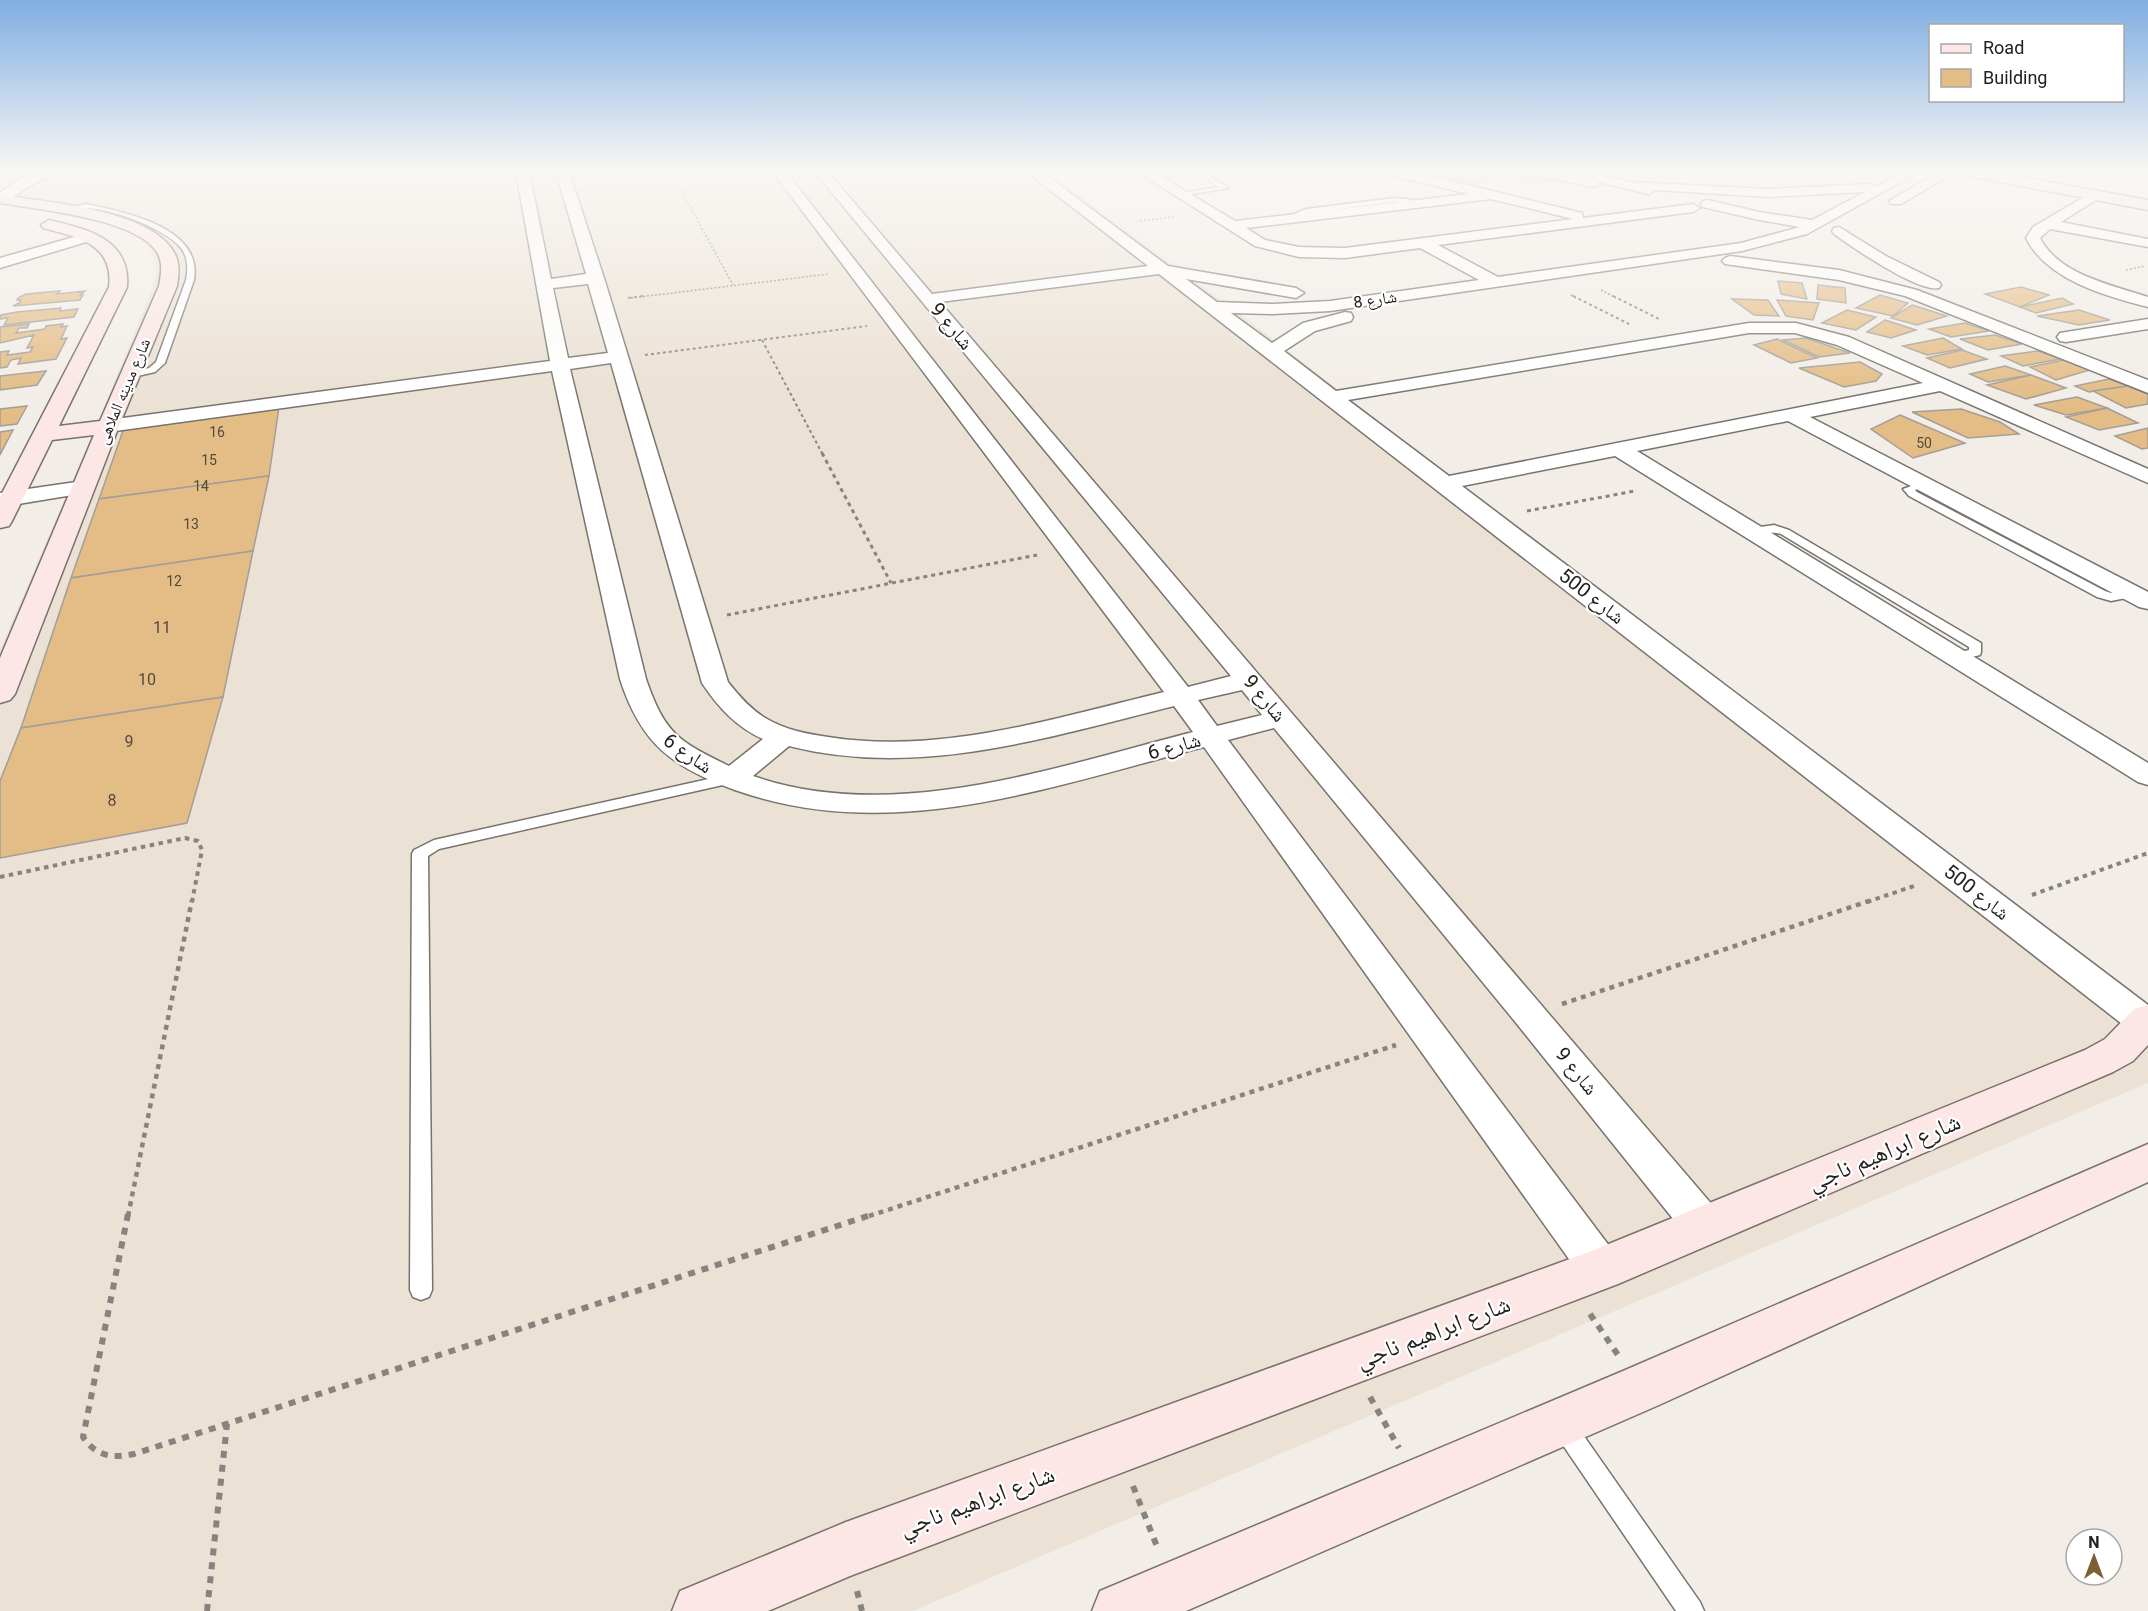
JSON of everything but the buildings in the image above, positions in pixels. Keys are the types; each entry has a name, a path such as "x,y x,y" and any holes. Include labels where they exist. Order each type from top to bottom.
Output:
{"street":[{"path":"0,263 54,247"},
{"path":"0,521 6,499 42,435 118,287 121,276 116,258 104,247"},
{"name":"شارع مدينه الملاهى","path":"0,694 117,404 168,286 171,272 163,247"},
{"name":"شارع 6","path":"537,247 544,284 583,350 697,621 715,682 730,703 753,722 783,737 826,747 918,752 966,747 1012,737 1249,680"},
{"name":"شارع 6","path":"586,247 600,289 583,350 633,679 642,707 656,730 679,751 709,770 773,792 818,800 866,803 925,802 984,794 1281,718"},
{"name":"شارع 9","path":"857,247 894,322 1181,696 1429,1034 1584,1275"},
{"name":"شارع 9","path":"857,247 862,254 945,309 1249,680 1530,1014 1705,1227"},
{"name":"شارع 500","path":"1128,247 1167,280 1213,307 1333,397 2147,1023"},
{"path":"1278,247 1299,252 1345,253 1390,247"},
{"path":"1430,247 1495,282"},
{"name":"شارع 8","path":"1213,307 1302,308 1653,260 1730,247"},
{"name":"شارع 8","path":"1272,351 1309,327 1346,316 1730,261 1764,255 1786,247"},
{"path":"1856,247 1940,288 2148,369"},
{"path":"2036,247 2045,257 2084,278 2148,302"},
{"path":"1653,260 1673,269"},
{"path":"1730,261 1839,275 1911,293 2148,387"},
{"path":"945,309 1167,280 1378,299"},
{"path":"544,284 600,289"},
{"path":"2066,337 2148,324"},
{"path":"1333,397 1749,328 1796,328 1842,341 2148,477"},
{"path":"42,435 583,350"},
{"path":"1445,483 1943,385"},
{"path":"96,407 141,401"},
{"path":"54,412 75,410"},
{"path":"1791,415 2140,597"},
{"path":"1619,449 2148,776"},
{"path":"6,499 83,488"},
{"path":"731,779 783,737"},
{"path":"2118,756 2148,747"},
{"name":"شارع ابراهيم ناجي","path":"700,1611 846,1550 1350,1363 1705,1227 2099,1061 2119,1050 2147,1023"},
{"path":"1120,1611 1641,1388 2148,1162"}],"lane":[{"path":"422,1290 420,854 434,845 731,779"},
{"path":"1561,1422 1691,1611"}],"path":[{"path":"712,247 733,285"},
{"path":"600,289 733,285 862,254"},
{"path":"1584,282 1695,337"},
{"path":"1553,286 1665,342"},
{"path":"583,350 762,340 894,322"},
{"path":"762,340 891,583"},
{"path":"1491,519 1675,483"},
{"path":"697,621 1070,549"},
{"path":"0,877 166,840 185,838 198,841 202,850 83,1437 92,1451 110,1458 134,1454 1429,1034"},
{"path":"1997,907 2148,853"},
{"path":"1530,1014 1953,873"},
{"path":"1584,1275 1641,1388"},
{"path":"1350,1363 1419,1482"},
{"path":"207,1611 227,1424"},
{"path":"1118,1449 1174,1588"}],"shaded area":[{"path":"147,247 1150,247 1252,323 1903,827 2148,1012 2148,1083 913,1611 0,1611 0,650 151,293 157,270 155,259"}]}
